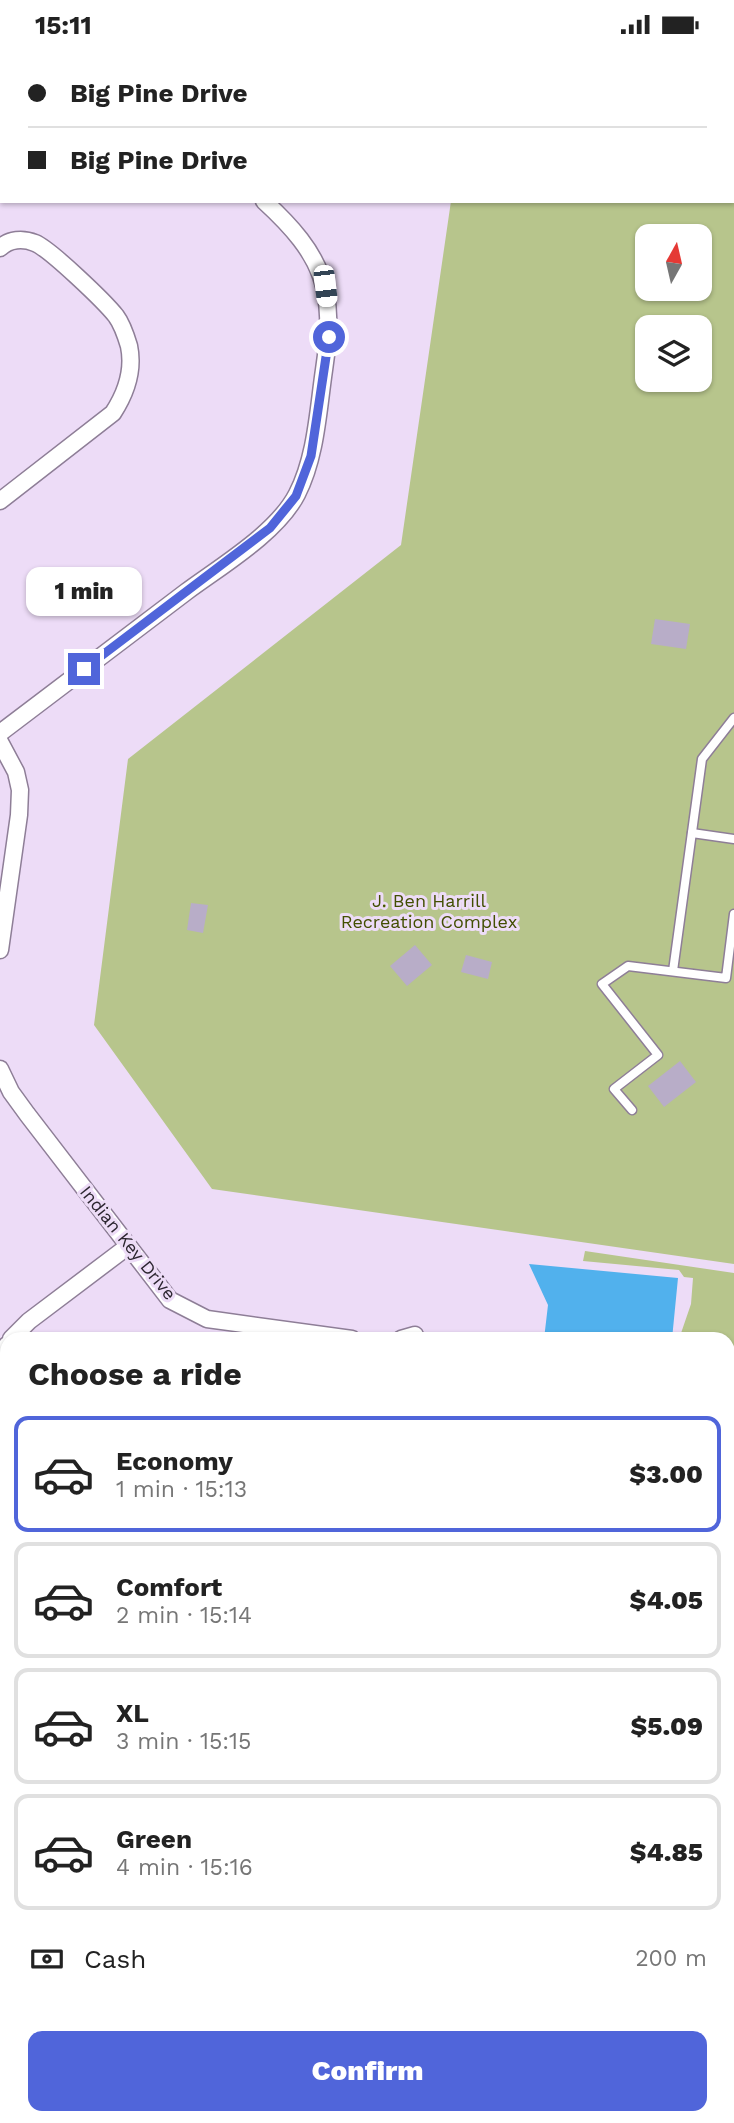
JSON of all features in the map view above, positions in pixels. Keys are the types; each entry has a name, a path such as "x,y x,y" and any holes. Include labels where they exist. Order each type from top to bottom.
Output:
{"street":[{"path":"0,733 270,528 296,496 311,456 329,337 329,314 325,286 308,246 266,203"},
{"path":"0,248 20,239 43,247 115,315 129,347 130,366 122,398 113,413 0,501"},
{"path":"0,742 16,772 20,790 19,815 0,950"},
{"name":"Indian Key Drive","path":"0,1069 19,1103 170,1300 207,1319 301,1332"},
{"path":"19,1332 29,1321 127,1247"}],"lane":[{"path":"673,971 702,759 734,718"},
{"path":"692,833 734,839"},
{"path":"632,1110 614,1089 658,1055 601,984 628,966 726,978 734,914"}],"green space":[{"name":"J. Ben Harrill Recreation Complex","path":"451,203 734,203 734,1264 212,1189 94,1025 128,759 401,545"},
{"path":"585,1251 734,1273 734,1332 681,1332 691,1304 693,1278 684,1277 679,1270 583,1261"}],"water":[{"path":"529,1264 678,1278 673,1332 545,1332 548,1305"}],"building":[{"path":"655,619 690,624 686,649 651,644"},
{"path":"191,903 208,905 203,933 187,930"},
{"path":"415,945 432,965 407,986 390,966"},
{"path":"466,955 492,962 488,979 461,972"},
{"path":"680,1061 696,1082 664,1107 648,1086"}],"route":[{"path":"84,669 270,528 296,496 311,456 329,337"}]}
